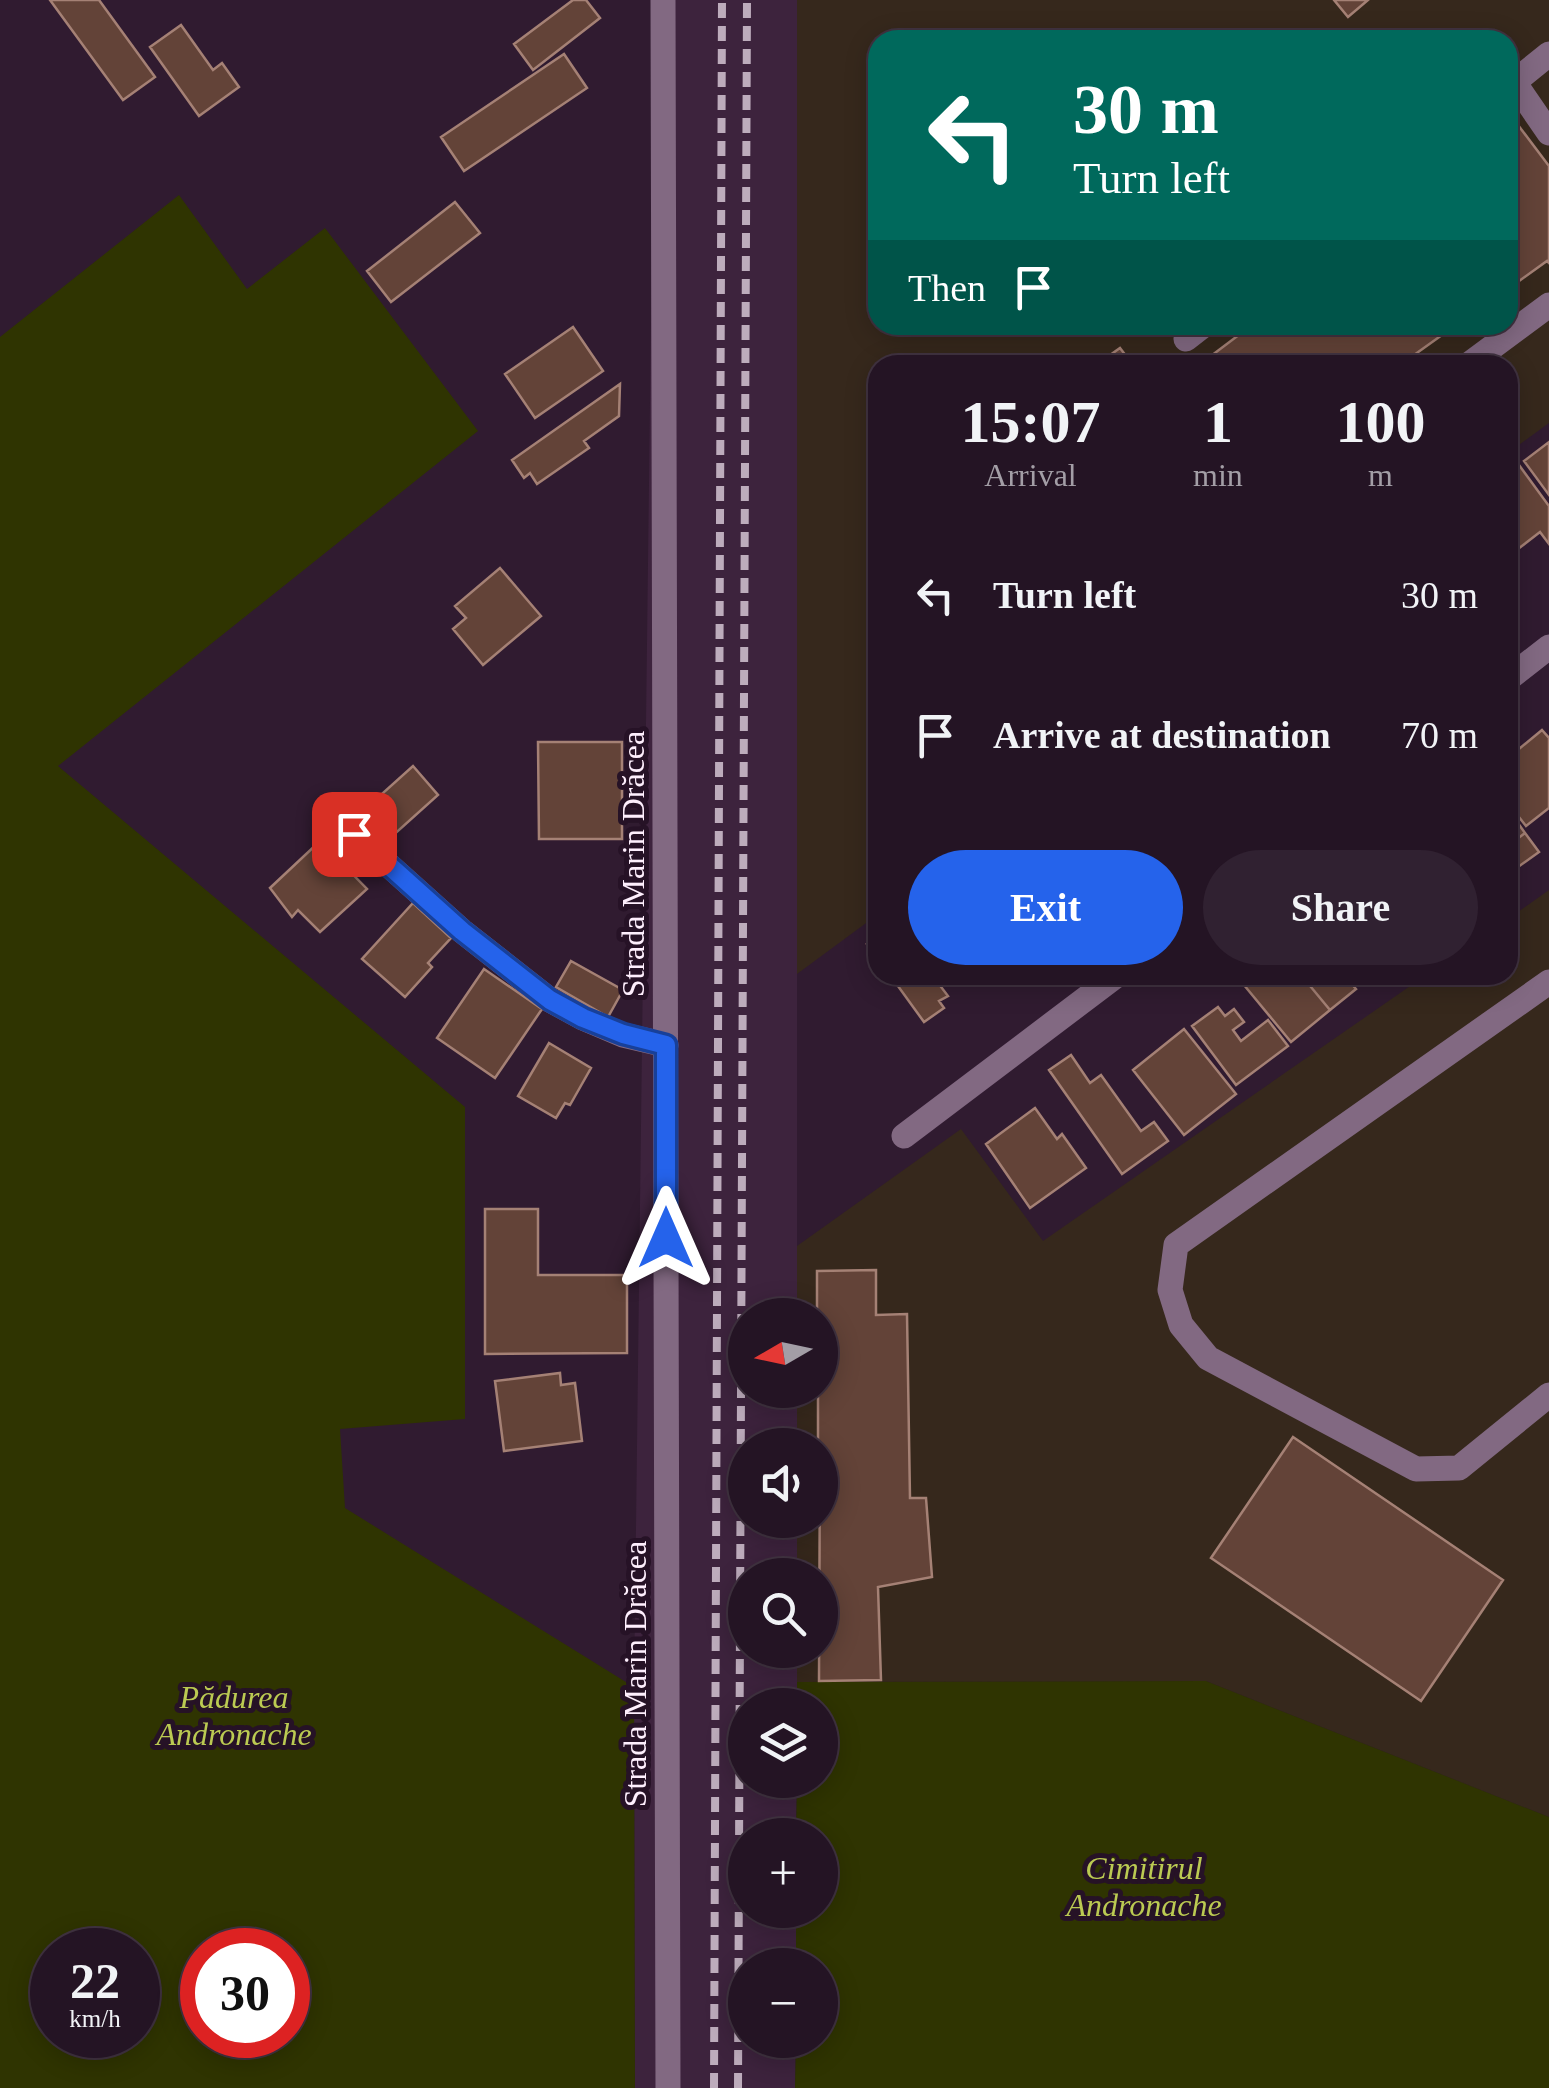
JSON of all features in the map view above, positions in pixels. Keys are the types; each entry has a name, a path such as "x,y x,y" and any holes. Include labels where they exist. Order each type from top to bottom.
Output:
{"street":[{"name":"Strada Marin Drăcea","path":"664,0 668,2088"},
{"path":"1518,78 1549,54"},
{"path":"1518,93 1549,133"},
{"path":"1518,328 1549,305"},
{"path":"1482,355 1508,335"},
{"path":"1518,670 1549,647"},
{"path":"354,834 462,931 550,1000 623,1034 666,1045"},
{"path":"1549,982 1176,1245 1170,1290 1181,1325 1208,1358 1416,1469 1459,1468 1549,1396"},
{"path":"904,1136 1104,985"}],"shaded area":[{"path":"655,0 797,0 797,1298 728,1298 728,1408 797,1408 797,1428 728,1428 728,1538 797,1538 797,1558 728,1558 728,1668 797,1668 797,1688 728,1688 728,1798 797,1798 796,1818 728,1818 728,1928 796,1928 796,1948 728,1948 728,2058 796,2058 795,2088 635,2088 634,1687"},
{"path":"797,0 1549,0 1549,423 1518,446 1518,355 868,355 868,922 797,974"},
{"path":"1549,890 1549,1817 1206,1681 797,1682 797,1668 838,1668 838,1558 797,1558 797,1538 838,1538 838,1428 797,1428 797,1408 838,1408 838,1298 797,1298 797,1246 961,1129 1043,1241 1412,985 1518,985 1518,912"}],"green space":[{"name":"Pădurea Andronache","path":"179,195 247,289 325,228 478,431 58,766 465,1107 465,1419 340,1429 345,1508 634,1687 635,2088 0,2088 0,337"},
{"name":"Cimitirul Andronache","path":"1206,1681 1549,1817 1549,2088 795,2088 796,2058 838,2058 838,1948 796,1948 796,1928 838,1928 838,1818 796,1818 797,1798 838,1798 838,1688 797,1688 797,1682"}],"building":[{"path":"50,0 99,0 155,77 123,100"},
{"path":"573,0 586,0 600,18 533,70 514,44"},
{"path":"1334,0 1368,0 1348,17"},
{"path":"181,25 213,70 222,63 239,87 199,116 150,47"},
{"path":"564,54 587,88 464,171 441,137"},
{"path":"1518,125 1549,166 1547,261 1518,282"},
{"path":"455,202 480,233 391,302 367,271"},
{"path":"573,327 603,371 535,418 505,374"},
{"path":"1239,335 1442,335 1414,355 1212,355"},
{"path":"620,384 619,416 584,441 589,448 537,484 530,473 524,478 512,460"},
{"path":"1549,442 1549,495 1524,461"},
{"path":"1518,466 1549,506 1549,544 1540,532 1518,549"},
{"path":"500,568 541,616 483,665 453,629 466,618 455,606"},
{"path":"1542,730 1549,738 1549,808 1526,826 1518,816 1518,750"},
{"path":"538,742 622,742 622,839 539,839"},
{"path":"413,766 438,795 389,839 364,810"},
{"path":"1525,833 1539,852 1518,867 1518,838"},
{"path":"320,841 367,889 320,932 298,910 292,917 270,888"},
{"path":"413,903 451,938 405,997 362,959"},
{"path":"571,961 623,990 608,1017 556,987"},
{"path":"484,969 542,1009 495,1078 437,1038"},
{"path":"897,985 940,985 948,996 939,1001 944,1008 924,1022"},
{"path":"1244,985 1309,985 1330,1010 1291,1042"},
{"path":"1309,985 1353,985 1356,989 1330,1010"},
{"path":"1218,1007 1225,1016 1234,1009 1244,1022 1233,1030 1241,1041 1268,1020 1288,1046 1236,1085 1192,1026"},
{"path":"1184,1029 1236,1094 1184,1135 1133,1070"},
{"path":"549,1043 591,1068 570,1105 565,1103 556,1118 518,1096"},
{"path":"1071,1055 1090,1083 1101,1075 1141,1131 1154,1122 1168,1141 1122,1174 1049,1070"},
{"path":"1035,1108 1057,1139 1062,1134 1086,1168 1030,1208 986,1144"},
{"path":"485,1209 538,1209 538,1275 627,1275 627,1353 485,1354"},
{"path":"876,1270 876,1315 907,1314 910,1498 926,1498 932,1577 878,1587 881,1680 819,1681 819,1668 838,1668 838,1558 820,1558 820,1538 838,1538 838,1428 818,1428 818,1408 838,1408 838,1298 817,1298 817,1271"},
{"path":"560,1373 561,1385 575,1383 582,1441 504,1451 495,1381"},
{"path":"1293,1437 1503,1580 1421,1701 1211,1558"}],"railway":[{"path":"714,2088 722,0"},
{"path":"738,2088 747,0"}],"route":[{"path":"354,834 462,931 550,1000 623,1034 666,1045 666,1238"}]}
